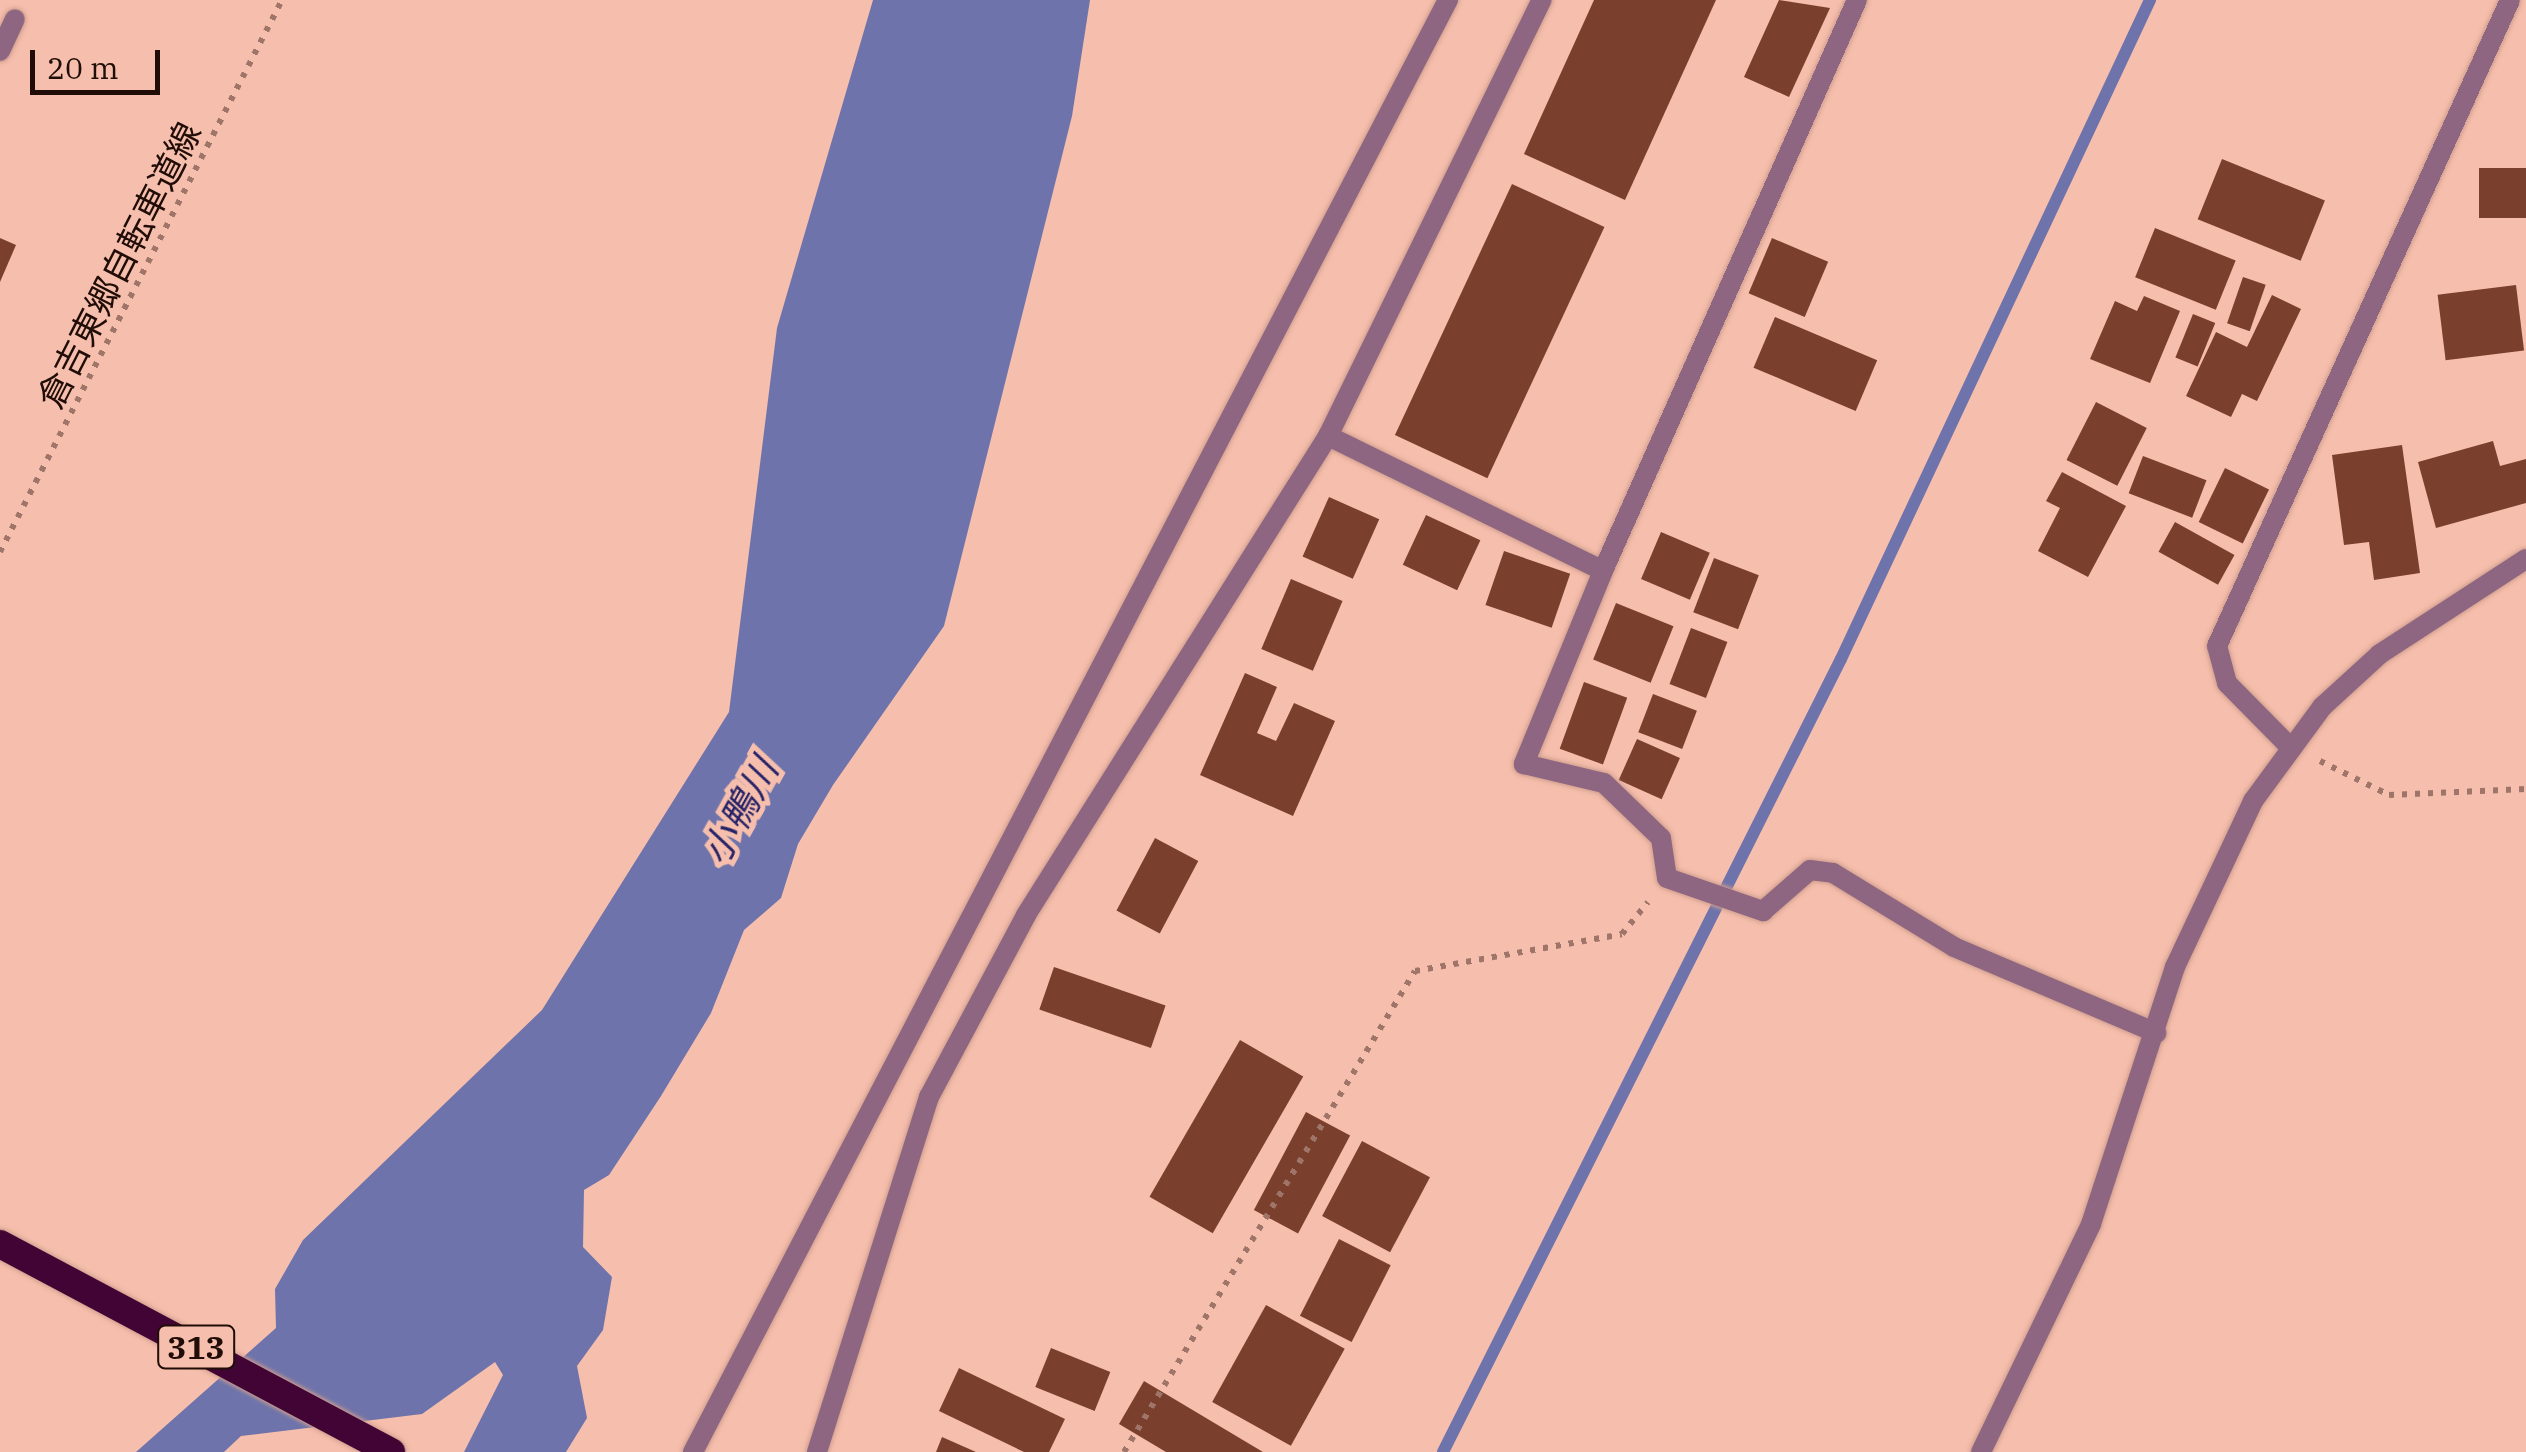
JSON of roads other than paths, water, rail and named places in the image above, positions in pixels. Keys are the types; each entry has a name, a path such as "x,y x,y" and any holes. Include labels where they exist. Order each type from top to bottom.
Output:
{"highway":[{"name":"313","path":"0,1244 391,1452"}],"street":[{"path":"693,1452 1448,0"},
{"path":"817,1452 929,1097 1026,915 1328,436 1542,0"},
{"path":"1857,0 1603,571 1524,764 1604,783 1661,838 1666,878 1763,911 1789,881 1810,870 1833,873 1954,947 2156,1034"},
{"path":"2291,748 2227,684 2216,646 2510,0"},
{"path":"0,51 15,19"},
{"path":"1328,436 1603,571"},
{"path":"1982,1452 2091,1224 2175,967 2230,845 2291,748 2380,654 2526,559"}],"water":[{"name":"小鴨川","path":"873,0 1090,0 1072,116 944,626 833,785 798,844 781,898 744,930 711,1013 661,1096 609,1175 584,1190 583,1247 612,1277 603,1330 577,1366 587,1418 566,1452 464,1452 503,1375 495,1362 422,1414 241,1436 224,1452 136,1452 276,1328 275,1289 303,1240 542,1010 729,712 777,328"}],"waterway":[{"path":"1443,1452 1841,659 2150,0"}]}
